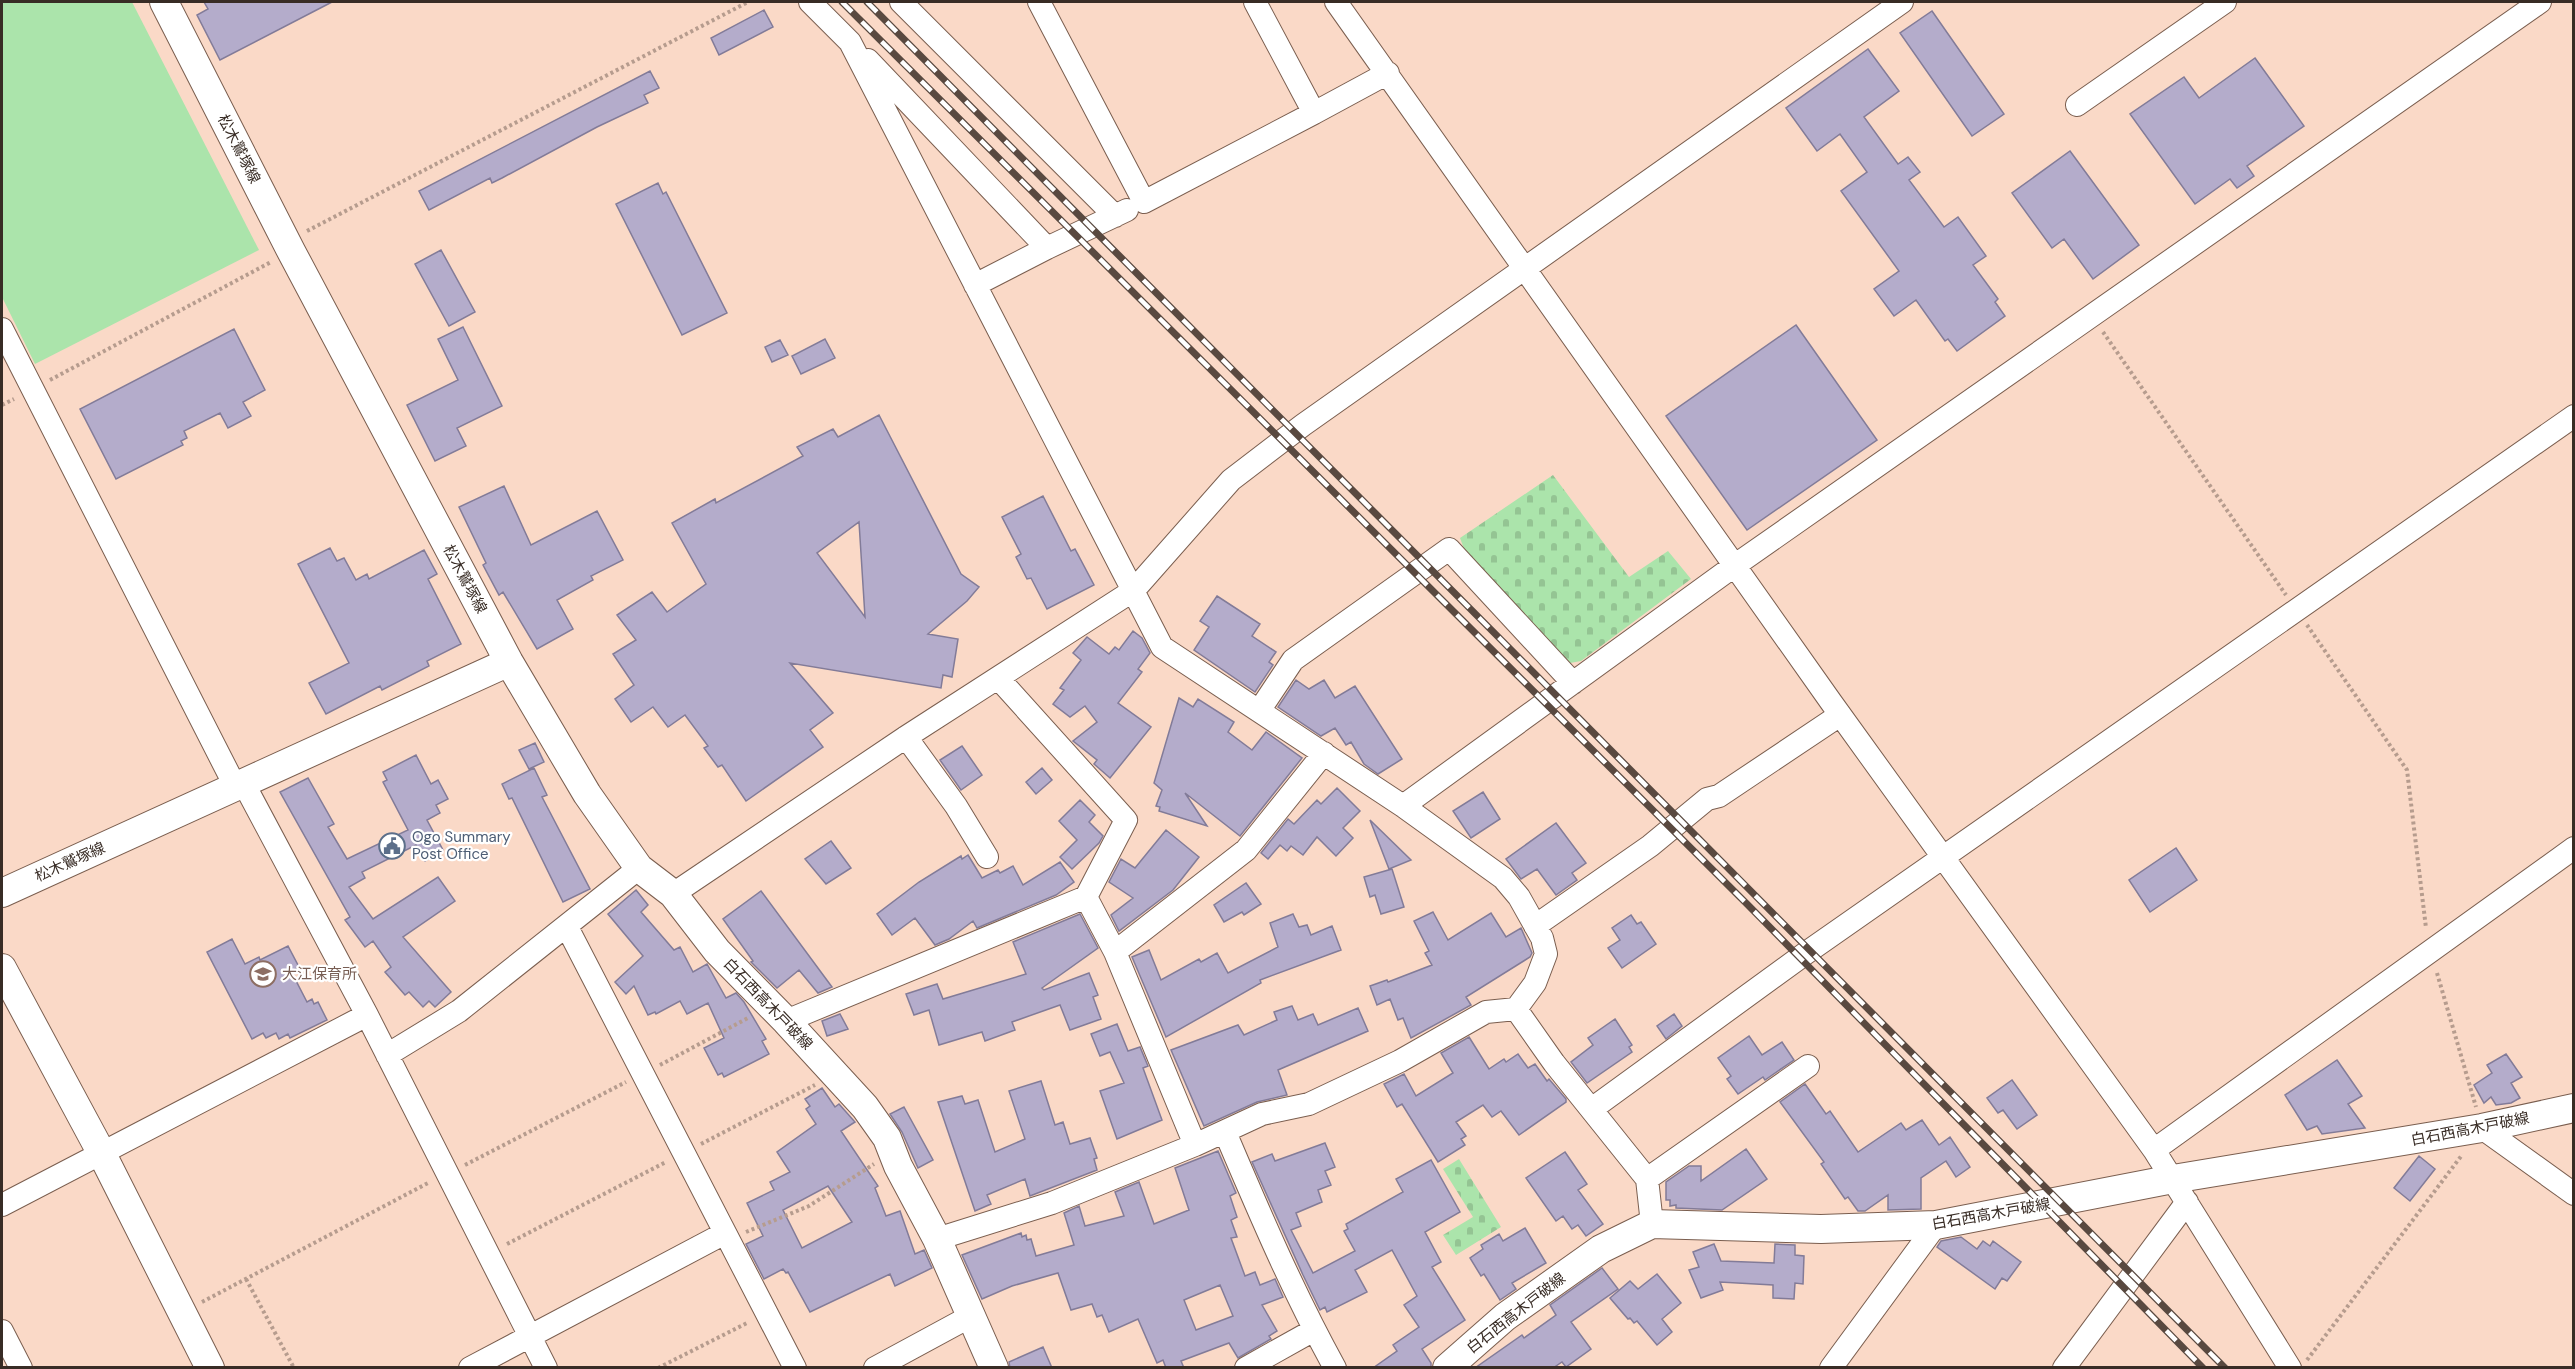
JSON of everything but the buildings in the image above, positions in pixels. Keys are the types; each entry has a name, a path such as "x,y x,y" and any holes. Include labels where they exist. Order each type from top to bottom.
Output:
{"main road":[{"name":"松木鷲塚線","path":"2,893 509,662 291,251 164,2"},
{"name":"白石西高木戸破線","path":"509,662 587,794 639,868 673,894 717,951 865,1107 886,1138 937,1239 994,1368"},
{"path":"2,968 102,1154 210,1368"},
{"name":"白石西高木戸破線","path":"1447,1368 1505,1317 1601,1249 1652,1224 1811,1229 1936,1226 2180,1190 2574,1108"}],"street":[{"path":"810,2 1047,248"},
{"path":"901,2 1115,216"},
{"path":"1039,2 1144,202"},
{"path":"1255,2 1314,113"},
{"path":"1336,2 1840,715 2154,1150 2290,1368"},
{"path":"673,894 906,737 1134,590 1231,480 1303,425 1902,2"},
{"path":"2077,105 2224,2"},
{"path":"1403,806 1734,566 2540,2"},
{"path":"850,42 1162,647 1403,806 1503,878 1519,897 1542,938 1546,954 1534,983 1516,1009 1486,1012 1400,1061 1309,1104 1262,1114 1195,1145 1052,1203 937,1239"},
{"path":"975,285 1144,202 1388,73"},
{"path":"2,329 240,786 367,1015 546,1368"},
{"path":"1593,1108 1943,857 2574,416"},
{"path":"1259,711 1293,660 1449,549 1573,683"},
{"path":"778,1014 1086,897 1126,820 998,678"},
{"path":"1535,926 1650,846 1707,799 1719,796 1840,715"},
{"path":"906,737 956,806 987,857"},
{"path":"1115,952 1246,850 1324,753"},
{"path":"2154,1150 2574,848"},
{"path":"387,1055 459,1011 639,868"},
{"path":"1086,897 1115,952 1195,1145"},
{"path":"567,927 795,1368"},
{"path":"1516,1009 1554,1063 1593,1108 1647,1179 1652,1224"},
{"path":"2,1205 367,1015"},
{"path":"1647,1179 1808,1066"},
{"path":"2482,1128 2574,1194"},
{"path":"1225,1132 1274,1245 1314,1330 1335,1368"},
{"path":"2064,1368 2180,1190"},
{"path":"1831,1368 1936,1226"},
{"path":"470,1368 727,1236"},
{"path":"875,1368 971,1316"},
{"path":"1246,1368 1314,1330"},
{"path":"2,1331 21,1368"}],"path":[{"path":"2,405 291,251 301,234 748,2"},
{"path":"2092,317 2407,770 2422,906 2431,950 2482,1128 2301,1368"},
{"path":"182,1311 643,1074 778,1014"},
{"path":"697,1146 835,1075"},
{"path":"727,1236 809,1206 893,1153"},
{"path":"488,1254 676,1157"},
{"path":"246,1279 294,1368"},
{"path":"658,1368 767,1313"}],"green space":[{"path":"132,2 259,250 35,364 2,297 2,3"},
{"path":"1553,475 1629,577 1668,551 1691,579 1581,661 1570,663 1469,562 1460,538"},
{"path":"1459,1159 1501,1227 1456,1255 1443,1235 1473,1217 1443,1169"}],"railway":[{"path":"842,2 1747,904 2203,1368"},
{"path":"867,2 2225,1368"}],"place":[{"name":"Ogo Summary Post Office","path":"392,846"},
{"name":"大江保育所","path":"263,974"}]}
